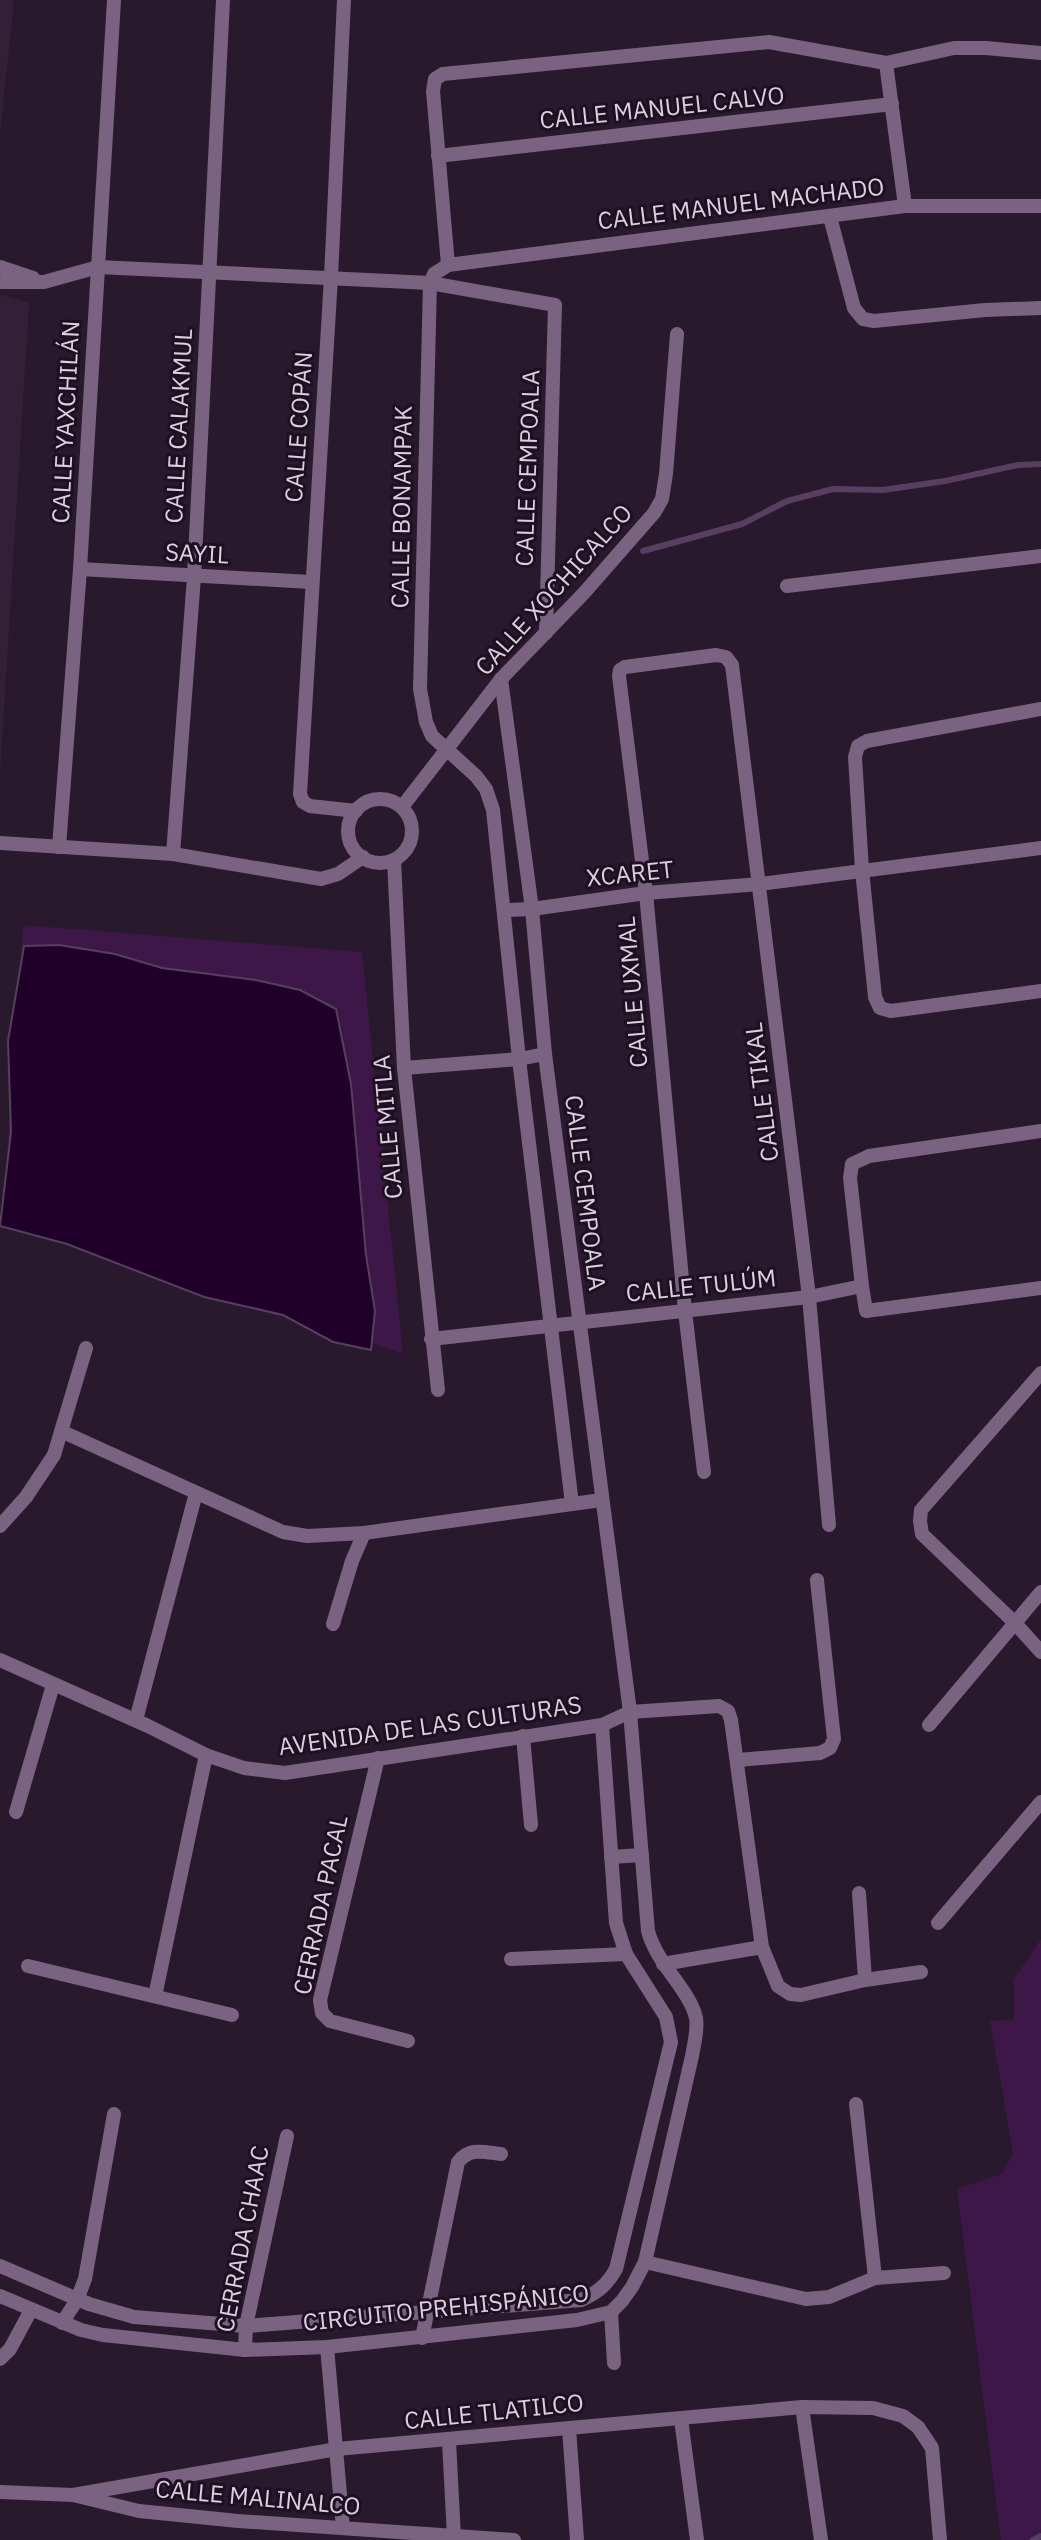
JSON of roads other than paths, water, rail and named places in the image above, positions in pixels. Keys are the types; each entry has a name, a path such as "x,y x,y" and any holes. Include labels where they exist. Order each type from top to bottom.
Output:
{"street":[{"name":"CALLE YAXCHILÁN","path":"59,847 80,569 114,0"},
{"name":"CALLE CALAKMUL","path":"173,854 194,577 223,0"},
{"name":"CALLE COPÁN","path":"344,0 301,798 310,806 356,811"},
{"path":"0,282 44,282 98,267 430,283 433,274 447,265 433,91 435,79 443,74 769,42 886,63 954,48 1041,53"},
{"path":"886,63 905,206"},
{"name":"CALLE MANUEL CALVO","path":"438,156 892,104"},
{"name":"CALLE MANUEL MACHADO","path":"447,265 905,206 1041,206"},
{"path":"830,217 854,308 863,319 874,321 1041,307"},
{"path":"0,267 44,282"},
{"name":"CALLE CEMPOALA","path":"430,283 555,305 546,633"},
{"name":"CALLE BONAMPAK","path":"430,283 420,690 426,722 432,736 448,751"},
{"name":"CALLE XOCHICALCO","path":"402,807 501,680 654,513 662,499 677,334"},
{"path":"787,586 1041,556"},
{"name":"SAYIL","path":"80,569 312,582"},
{"name":"CALLE UXMAL","path":"704,1472 685,1311 646,893 620,670 625,667 716,655 726,657"},
{"name":"CALLE TIKAL","path":"726,657 732,665 760,884 809,1297 829,1525"},
{"name":"CALLE CEMPOALA","path":"501,680 532,909 545,1054 578,1323 630,1712"},
{"path":"1041,709 860,744 856,748 855,757 862,870 875,997 880,1008 891,1012 1041,991"},
{"name":"CALLE CEMPOALA","path":"448,751 476,776 490,800 505,910 519,1059 572,1504"},
{"path":"381,799 402,807 411,823 412,836 404,852 394,860 375,862 363,857 352,846 349,832 356,811 364,803 381,799"},
{"path":"0,843 173,854 321,879 338,874 363,857"},
{"name":"XCARET","path":"505,910 532,909 646,893 760,884 1041,848"},
{"name":"CALLE MITLA","path":"394,860 404,1068 438,1390"},
{"path":"404,1068 519,1059 545,1054"},
{"path":"1041,1131 869,1156 852,1164 850,1178 866,1311 1041,1288"},
{"name":"CALLE TULÚM","path":"431,1339 809,1297 862,1286"},
{"path":"0,1526 26,1497 54,1455 86,1348"},
{"path":"1041,1373 921,1510 920,1521 922,1534 1014,1622 1041,1652"},
{"path":"63,1432 283,1532 307,1536 364,1533 601,1500"},
{"path":"136,1720 196,1493"},
{"path":"333,1624 352,1561 364,1533"},
{"path":"817,1580 834,1739 830,1748 820,1753 738,1760 762,1947 778,1986 790,1994 801,1995 865,1980 921,1972"},
{"path":"929,1725 1041,1592"},
{"name":"AVENIDA DE LAS CULTURAS","path":"0,1660 136,1720 206,1755 244,1768 285,1773 602,1725 630,1712 719,1706 728,1711 738,1760"},
{"path":"16,1812 53,1685"},
{"name":"CIRCUITO PREHISPÁNICO","path":"0,2296 62,2323 103,2335 245,2350 327,2347 422,2338 577,2320 611,2312 632,2287 645,2262 692,2056 696,2024 691,2006 652,1945 648,1931 630,1712"},
{"name":"CIRCUITO PREHISPÁNICO","path":"0,2266 78,2300 134,2317 246,2326 581,2300 596,2294 615,2269 671,2042 666,2017 626,1954 616,1923 602,1725"},
{"path":"523,1736 531,1825"},
{"path":"155,1996 206,1755"},
{"name":"CERRADA PACAL","path":"377,1758 320,2000 322,2013 330,2021 408,2041"},
{"path":"938,1923 1041,1802"},
{"path":"611,1857 642,1855"},
{"path":"859,1893 865,1980"},
{"path":"663,1964 762,1947"},
{"path":"511,1959 626,1954"},
{"path":"28,1966 232,2015"},
{"path":"856,2104 875,2278"},
{"path":"62,2323 78,2300 85,2279 114,2114"},
{"path":"649,2132 674,2136"},
{"name":"CERRADA CHAAC","path":"245,2350 246,2326 287,2136"},
{"path":"422,2338 458,2162 464,2154 473,2150 501,2154"},
{"path":"645,2262 806,2299 829,2297 875,2278 944,2273"},
{"path":"0,2359 10,2349 31,2310"},
{"path":"611,2312 614,2363"},
{"path":"327,2347 343,2528"},
{"path":"802,2407 821,2540"},
{"name":"CALLE TLATILCO","path":"73,2495 337,2449 449,2441 802,2407 873,2408 903,2416 918,2427 932,2448 940,2540"},
{"path":"681,2419 697,2540"},
{"path":"569,2428 577,2540"},
{"path":"449,2441 454,2537"},
{"name":"CALLE MALINALCO","path":"0,2492 73,2495 139,2511 513,2540"}],"waterway":[{"path":"643,551 742,524 787,501 833,489 883,490 945,481 1018,465 1041,464"},
{"path":"1033,2540 1041,2536"}]}
